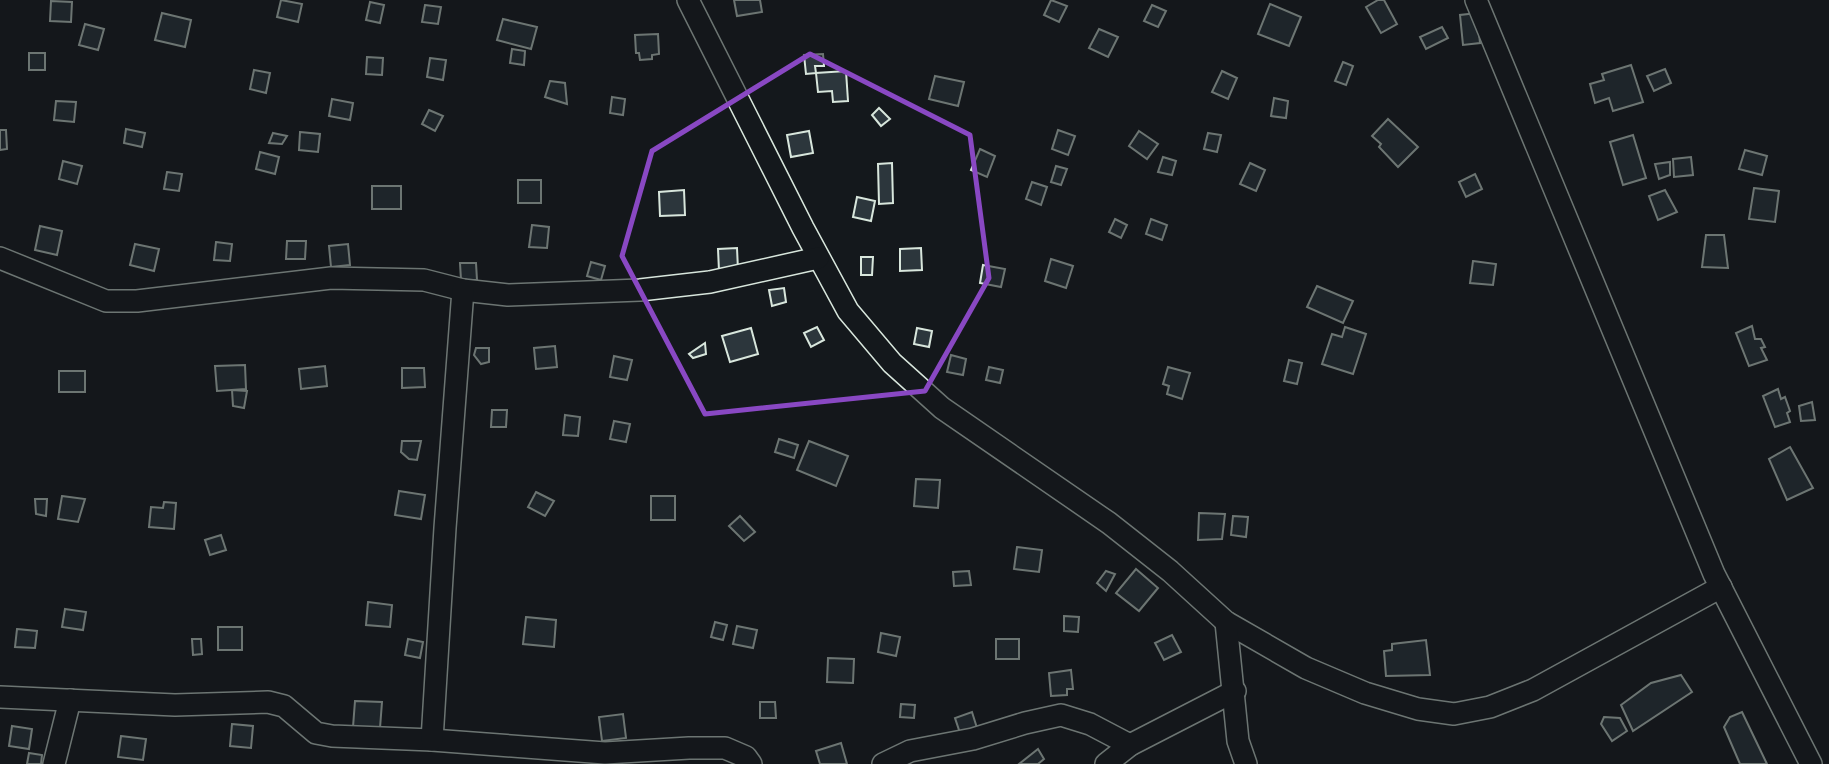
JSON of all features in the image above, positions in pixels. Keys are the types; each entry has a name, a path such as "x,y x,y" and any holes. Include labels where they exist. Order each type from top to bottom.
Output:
{"street":[{"path":"688,0 818,258 848,311 902,372 942,408 1109,523 1170,571 1226,622 1306,668 1353,688 1418,709 1454,714 1490,707 1533,690 1721,587"},
{"path":"1476,0 1721,587 1811,764"},
{"path":"0,258 106,301 162,299 331,278 424,280 463,290 508,295 640,290 710,282 818,258"},
{"path":"432,740 463,290"},
{"path":"1226,622 1238,741 1246,764"},
{"path":"1106,764 1130,745 1235,691"},
{"path":"0,697 175,705 268,702 284,705 316,733 332,736 432,740 605,753 724,748 746,757 751,764"},
{"path":"54,764 70,700"},
{"path":"883,764 910,751 973,739 1024,723 1060,716 1090,724 1130,745"}],"highlighted area":[{"path":"810,54 970,135 989,278 925,391 705,414 622,256 652,151"}],"building":[{"path":"281,0 302,4 298,22 277,17"},
{"path":"734,0 760,0 762,12 737,16"},
{"path":"1051,0 1067,6 1059,22 1044,15"},
{"path":"1378,0 1384,0 1397,24 1381,33 1366,7"},
{"path":"51,1 72,2 71,22 50,21"},
{"path":"370,2 384,5 380,23 366,20"},
{"path":"1270,4 1301,17 1289,46 1258,34"},
{"path":"425,5 441,7 438,24 422,22"},
{"path":"1152,5 1166,11 1158,27 1144,21"},
{"path":"162,13 191,20 185,47 155,40"},
{"path":"1477,13 1480,43 1463,45 1460,15"},
{"path":"503,19 537,27 531,49 497,40"},
{"path":"85,24 104,29 98,50 79,45"},
{"path":"1442,27 1448,38 1426,49 1420,37"},
{"path":"1099,29 1118,37 1108,57 1089,48"},
{"path":"658,34 659,54 652,55 652,59 640,60 639,53 636,53 635,35"},
{"path":"512,49 525,51 524,65 510,63"},
{"path":"29,53 45,53 45,70 29,70"},
{"path":"823,54 824,66 815,66 816,73 806,74 804,55"},
{"path":"367,57 383,58 382,75 366,74"},
{"path":"430,58 446,60 443,80 427,77"},
{"path":"1343,62 1353,66 1346,85 1335,81"},
{"path":"1631,65 1643,102 1613,111 1609,98 1595,103 1590,84 1604,80 1602,74"},
{"path":"1665,69 1671,83 1654,91 1647,76"},
{"path":"254,70 270,73 266,93 250,89"},
{"path":"846,71 848,101 833,102 832,91 818,92 816,73"},
{"path":"1222,71 1237,78 1228,99 1212,92"},
{"path":"935,76 964,82 958,106 929,99"},
{"path":"550,81 565,83 567,104 545,97"},
{"path":"612,97 625,99 623,115 610,113"},
{"path":"1274,98 1288,101 1286,118 1271,116"},
{"path":"332,99 353,103 350,120 329,116"},
{"path":"56,101 76,102 74,122 54,120"},
{"path":"879,108 890,119 881,126 872,115"},
{"path":"429,110 443,116 435,131 422,124"},
{"path":"1388,119 1418,147 1398,167 1372,136"},
{"path":"126,129 145,133 142,147 124,143"},
{"path":"0,130 6,130 7,149 0,150"},
{"path":"1058,130 1075,136 1068,155 1052,149"},
{"path":"809,131 813,153 791,157 787,135"},
{"path":"1139,131 1158,144 1147,159 1129,146"},
{"path":"300,132 320,134 318,152 299,150"},
{"path":"273,133 287,136 282,144 269,143"},
{"path":"1208,133 1221,135 1217,152 1204,149"},
{"path":"1633,135 1646,178 1623,185 1610,142"},
{"path":"980,149 995,156 987,177 971,170"},
{"path":"1745,150 1767,156 1762,175 1739,169"},
{"path":"260,152 279,157 275,174 256,169"},
{"path":"1163,157 1176,161 1172,175 1158,172"},
{"path":"1691,157 1693,175 1674,177 1673,159"},
{"path":"63,161 82,166 77,184 59,179"},
{"path":"1670,162 1670,175 1659,179 1655,164"},
{"path":"892,163 893,203 879,204 878,164"},
{"path":"1250,163 1265,170 1256,191 1240,184"},
{"path":"1056,166 1067,169 1061,185 1051,182"},
{"path":"167,172 182,174 179,191 164,189"},
{"path":"1475,174 1482,189 1466,197 1459,182"},
{"path":"518,180 541,180 541,203 518,203"},
{"path":"1032,182 1047,187 1041,205 1026,199"},
{"path":"372,186 401,186 401,209 372,209"},
{"path":"1754,188 1779,191 1775,222 1749,219"},
{"path":"684,190 685,215 660,216 659,192"},
{"path":"1665,190 1677,212 1658,220 1649,196"},
{"path":"857,197 875,201 871,221 853,217"},
{"path":"1115,219 1127,225 1121,238 1109,232"},
{"path":"1151,219 1167,225 1162,240 1146,234"},
{"path":"532,225 549,227 547,248 529,247"},
{"path":"40,226 62,231 57,255 35,250"},
{"path":"1706,235 1724,235 1728,268 1702,267"},
{"path":"287,241 306,241 305,259 286,259"},
{"path":"216,242 232,244 230,261 214,260"},
{"path":"135,244 159,249 154,271 130,265"},
{"path":"348,244 350,265 331,267 329,246"},
{"path":"737,248 738,270 719,271 718,249"},
{"path":"921,248 922,270 900,271 900,249"},
{"path":"861,257 873,257 872,275 861,275"},
{"path":"1051,259 1073,266 1066,288 1045,281"},
{"path":"1473,261 1496,264 1493,285 1470,283"},
{"path":"591,262 605,266 601,280 587,276"},
{"path":"460,263 476,263 477,280 461,280"},
{"path":"983,265 1005,269 1001,287 980,283"},
{"path":"1317,286 1353,301 1343,323 1307,307"},
{"path":"784,288 786,302 772,306 769,290"},
{"path":"1752,326 1755,339 1761,339 1765,347 1761,348 1767,360 1749,366 1736,333"},
{"path":"817,327 824,340 811,347 804,333"},
{"path":"1345,327 1366,334 1353,374 1322,364 1332,334 1342,337"},
{"path":"751,328 758,354 730,362 722,336"},
{"path":"917,328 932,331 929,347 914,344"},
{"path":"705,343 706,354 693,358 689,354"},
{"path":"555,346 557,367 536,369 534,348"},
{"path":"476,348 489,348 489,362 481,364 474,355"},
{"path":"951,355 966,359 963,375 947,372"},
{"path":"614,356 632,360 627,380 610,377"},
{"path":"1289,360 1302,363 1297,384 1284,381"},
{"path":"245,365 246,389 217,391 215,366"},
{"path":"325,366 327,386 301,389 299,369"},
{"path":"989,367 1003,370 1000,383 986,380"},
{"path":"1168,367 1190,373 1182,399 1167,394 1169,386 1163,384"},
{"path":"402,368 424,368 425,387 402,388"},
{"path":"59,371 85,371 85,392 59,392"},
{"path":"1778,389 1781,399 1785,397 1790,411 1787,413 1790,422 1775,427 1763,396"},
{"path":"232,390 247,391 244,408 233,406"},
{"path":"1812,402 1815,420 1801,421 1799,406"},
{"path":"492,410 507,410 506,427 491,427"},
{"path":"565,415 580,417 578,436 563,435"},
{"path":"614,421 630,424 626,442 610,439"},
{"path":"779,439 798,445 794,458 775,452"},
{"path":"402,441 421,441 417,460 409,459 401,452"},
{"path":"809,441 848,456 836,486 797,470"},
{"path":"1790,447 1813,488 1787,500 1769,459"},
{"path":"916,479 940,480 938,508 914,506"},
{"path":"399,491 425,495 421,519 395,515"},
{"path":"536,492 554,501 545,516 528,507"},
{"path":"62,496 85,499 78,522 58,519"},
{"path":"651,496 675,496 675,520 651,520"},
{"path":"35,499 47,499 46,516 36,514"},
{"path":"164,502 176,503 174,529 149,527 151,507 163,508"},
{"path":"1199,513 1225,514 1222,539 1198,540"},
{"path":"740,516 755,532 744,541 729,526"},
{"path":"1233,516 1248,517 1246,537 1231,535"},
{"path":"221,535 226,550 210,555 205,540"},
{"path":"1017,547 1042,550 1039,572 1014,569"},
{"path":"1136,569 1158,588 1139,611 1116,593"},
{"path":"969,571 971,585 954,586 953,572"},
{"path":"1106,571 1115,574 1106,591 1097,583"},
{"path":"368,602 392,605 390,627 366,625"},
{"path":"65,609 86,612 83,630 62,627"},
{"path":"1064,616 1079,617 1078,632 1064,631"},
{"path":"526,617 556,620 554,647 523,644"},
{"path":"715,622 727,625 723,640 711,637"},
{"path":"737,626 757,630 753,648 733,644"},
{"path":"218,627 242,627 242,650 218,650"},
{"path":"17,629 37,631 35,648 15,647"},
{"path":"881,633 900,637 896,656 878,652"},
{"path":"1172,635 1181,652 1164,660 1155,643"},
{"path":"192,639 201,639 202,654 193,655"},
{"path":"408,639 423,642 420,658 405,655"},
{"path":"996,639 1019,639 1019,659 996,659"},
{"path":"1426,640 1430,675 1386,676 1384,651 1392,650 1392,644"},
{"path":"828,658 854,659 853,683 827,682"},
{"path":"1071,670 1073,689 1067,689 1067,695 1051,696 1049,673"},
{"path":"1681,675 1692,692 1633,731 1621,705 1651,683"},
{"path":"355,701 382,702 380,728 353,727"},
{"path":"760,702 775,702 776,718 760,718"},
{"path":"901,704 915,705 914,718 900,717"},
{"path":"972,712 977,728 960,733 955,718"},
{"path":"1742,712 1767,764 1740,764 1724,727 1730,717"},
{"path":"623,714 626,738 602,741 599,717"},
{"path":"1604,717 1620,718 1627,731 1612,741 1601,724"},
{"path":"232,724 253,726 251,748 230,746"},
{"path":"12,726 32,729 29,749 9,746"},
{"path":"121,736 146,739 143,760 118,757"},
{"path":"841,743 847,764 820,764 816,751"},
{"path":"1038,749 1044,759 1038,764 1019,764"},
{"path":"29,753 42,755 41,764 27,764"}]}
